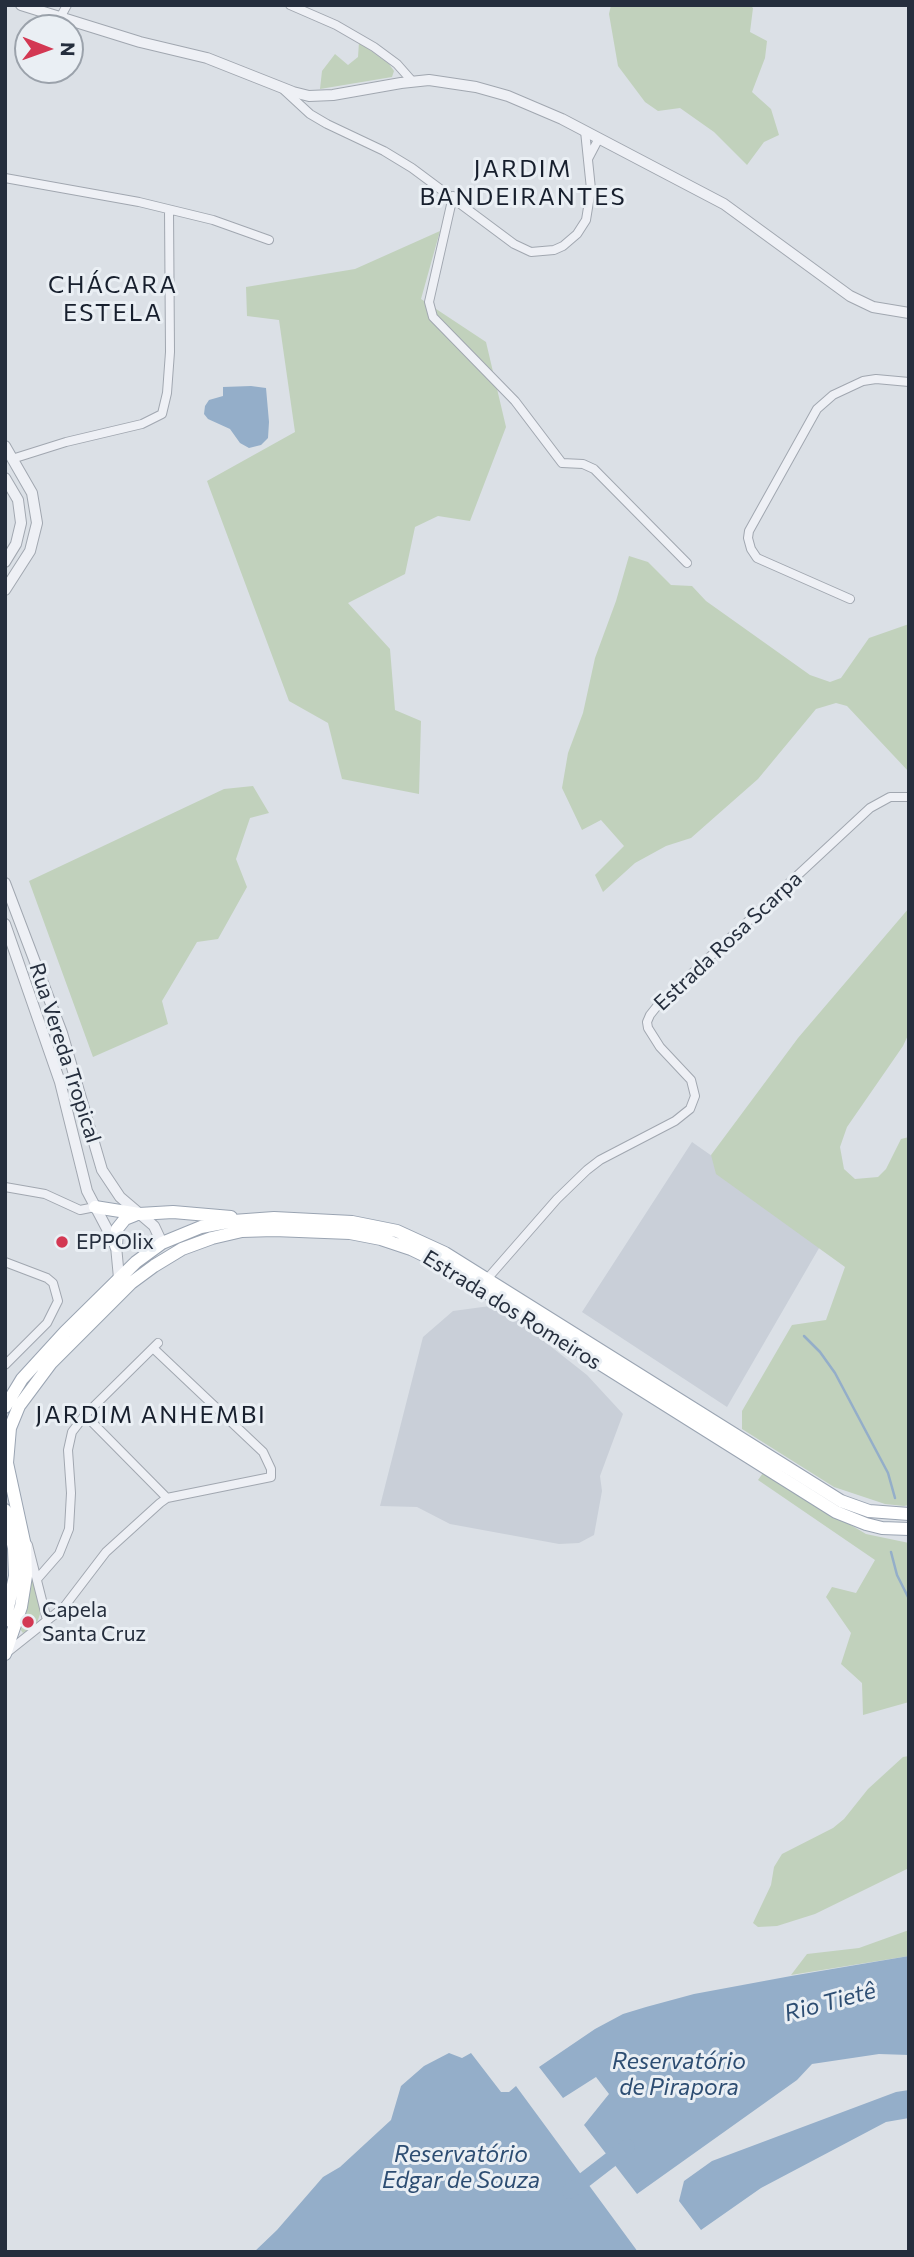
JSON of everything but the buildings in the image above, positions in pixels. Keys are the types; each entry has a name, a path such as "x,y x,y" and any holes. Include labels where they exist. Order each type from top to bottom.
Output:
{"main road":[{"path":"94,1207 139,1214 173,1212 252,1219"},
{"path":"116,1246 120,1223 139,1214"},
{"name":"Estrada dos Romeiros","path":"5,1654 24,1592 26,1561 7,1462 8,1439 24,1396 125,1281 136,1262 162,1243 201,1227 252,1219 334,1220 385,1227 434,1247 826,1493 854,1507 869,1511 909,1514"},
{"name":"Estrada dos Romeiros","path":"5,1407 37,1361 125,1281 182,1249 242,1231 333,1231 366,1235 393,1242 438,1262 836,1512 874,1526 909,1528"},
{"path":"5,1510 15,1562 13,1590 5,1621"}],"street":[{"path":"21,5 48,14"},
{"path":"290,5 336,25 374,47 397,64 412,81"},
{"path":"84,26 140,43 207,58 309,96 325,96 412,81 436,81 491,91 549,112 724,204 850,296 873,307 909,313"},
{"path":"282,88 317,119 384,151 453,196 514,244 531,252 554,250 563,246 577,234 586,220 590,203 585,131"},
{"path":"588,159 599,138"},
{"path":"5,178 139,202 213,220 269,240"},
{"path":"453,196 429,302 433,317 515,401 562,463 583,464 594,469 687,563"},
{"path":"12,459 66,442 142,424 162,414 167,393 170,352 169,210"},
{"path":"850,599 757,558 751,549 749,531 817,409 833,395 863,382 876,379 909,382"},
{"path":"5,446 32,494 37,523 30,551 5,590"},
{"path":"5,478 18,500 21,523 16,544 5,562"},
{"name":"Estrada Rosa Scarpa","path":"487,1279 557,1199 587,1170 614,1152 675,1121 690,1109 695,1096 691,1080 660,1047 648,1027 650,1015 658,1005 870,808 890,797 909,797"},
{"name":"Rua Vereda Tropical","path":"5,883 62,1033 102,1170 120,1198 154,1226 162,1243"},
{"name":"Rua Vereda Tropical","path":"5,924 60,1082 87,1191 116,1246"},
{"path":"5,1187 45,1194 80,1210 94,1207"},
{"path":"116,1246 125,1281"},
{"path":"5,1262 47,1278 53,1283 58,1301 47,1323 5,1365"},
{"path":"5,1654 71,1600 106,1552 152,1508 167,1498 265,1480 272,1475 262,1452 156,1346 76,1424 69,1441 71,1493 66,1540 59,1554 38,1578"},
{"path":"85,1415 167,1498"},
{"path":"22,1531 38,1578 47,1620"}],"shaded area":[{"path":"692,1142 826,1236 727,1407 582,1312"},
{"path":"490,1306 507,1312 587,1375 623,1414 600,1476 602,1491 594,1535 579,1543 559,1544 450,1524 417,1507 380,1506 423,1337 453,1311"}],"green space":[{"path":"611,5 750,5 753,8 750,32 767,41 765,58 752,92 771,109 779,135 764,142 747,165 714,132 680,108 658,111 645,102 618,66 609,14"},
{"path":"359,42 389,64 394,71 392,77 320,89 322,71 335,54 348,65 358,57"},
{"path":"440,231 421,299 486,342 506,427 470,521 438,516 415,527 405,574 348,603 390,649 395,710 421,721 419,794 342,779 328,723 289,701 207,481 295,432 279,320 247,316 246,287 355,269"},
{"path":"629,556 648,562 671,585 692,586 706,601 810,675 830,682 841,678 869,638 909,624 909,772 847,706 836,703 816,709 758,779 691,838 666,846 635,863 603,892 595,875 624,846 601,820 582,830 562,788 568,753 583,713 595,658"},
{"path":"253,786 269,813 250,818 236,859 247,887 218,939 197,942 162,1001 168,1024 93,1057 29,881 224,789"},
{"path":"909,908 909,1033 903,1046 847,1127 840,1147 844,1169 855,1179 878,1177 886,1169 901,1139 909,1137 909,1505 904,1506 885,1504 834,1487 742,1429 742,1411 792,1325 826,1320 845,1267 716,1174 711,1155 798,1038"},
{"path":"763,1473 866,1534 909,1543 909,1702 863,1715 862,1683 841,1664 851,1633 826,1597 832,1587 856,1593 875,1560 758,1480"},
{"path":"32,1562 40,1614 37,1623 23,1633 20,1629 30,1593"},
{"path":"909,1756 909,1868 815,1914 777,1926 758,1927 753,1923 771,1885 774,1867 782,1854 833,1828 844,1819 868,1789 903,1757"},
{"path":"909,1930 909,1956 791,1975 807,1954 859,1948"}],"water":[{"path":"223,387 266,388 269,422 268,438 261,445 249,448 240,443 230,429 208,419 204,414 209,400 223,396"},
{"name":"Reservatório de Pirapora","path":"909,1956 909,2055 879,2054 812,2064 797,2080 637,2194 584,2125 609,2094 596,2077 563,2098 539,2067 595,2029 623,2014 646,2007 694,1994"},
{"name":"Reservatório Edgar de Souza","path":"449,2053 462,2058 471,2053 501,2092 509,2092 516,2086 638,2252 254,2252 323,2177 340,2167 391,2120 401,2086 424,2066"},
{"name":"Reservatório de Pirapora","path":"909,2090 909,2118 886,2122 761,2188 701,2230 679,2201 684,2181 712,2161 896,2092"}],"waterway":[{"path":"804,1336 835,1373 888,1473 895,1498"},
{"path":"891,1552 897,1575 909,1599"},
{"name":"Rio Tietê","path":"570,2191 627,2147"}],"place":[{"name":"EPPOlix","path":"62,1242"},
{"name":"Capela Santa Cruz","path":"28,1622"}],"district":[{"name":"JARDIM BANDEIRANTES","path":"523,183"},
{"name":"CHÁCARA ESTELA","path":"113,299"},
{"name":"JARDIM ANHEMBI","path":"151,1415"}]}
